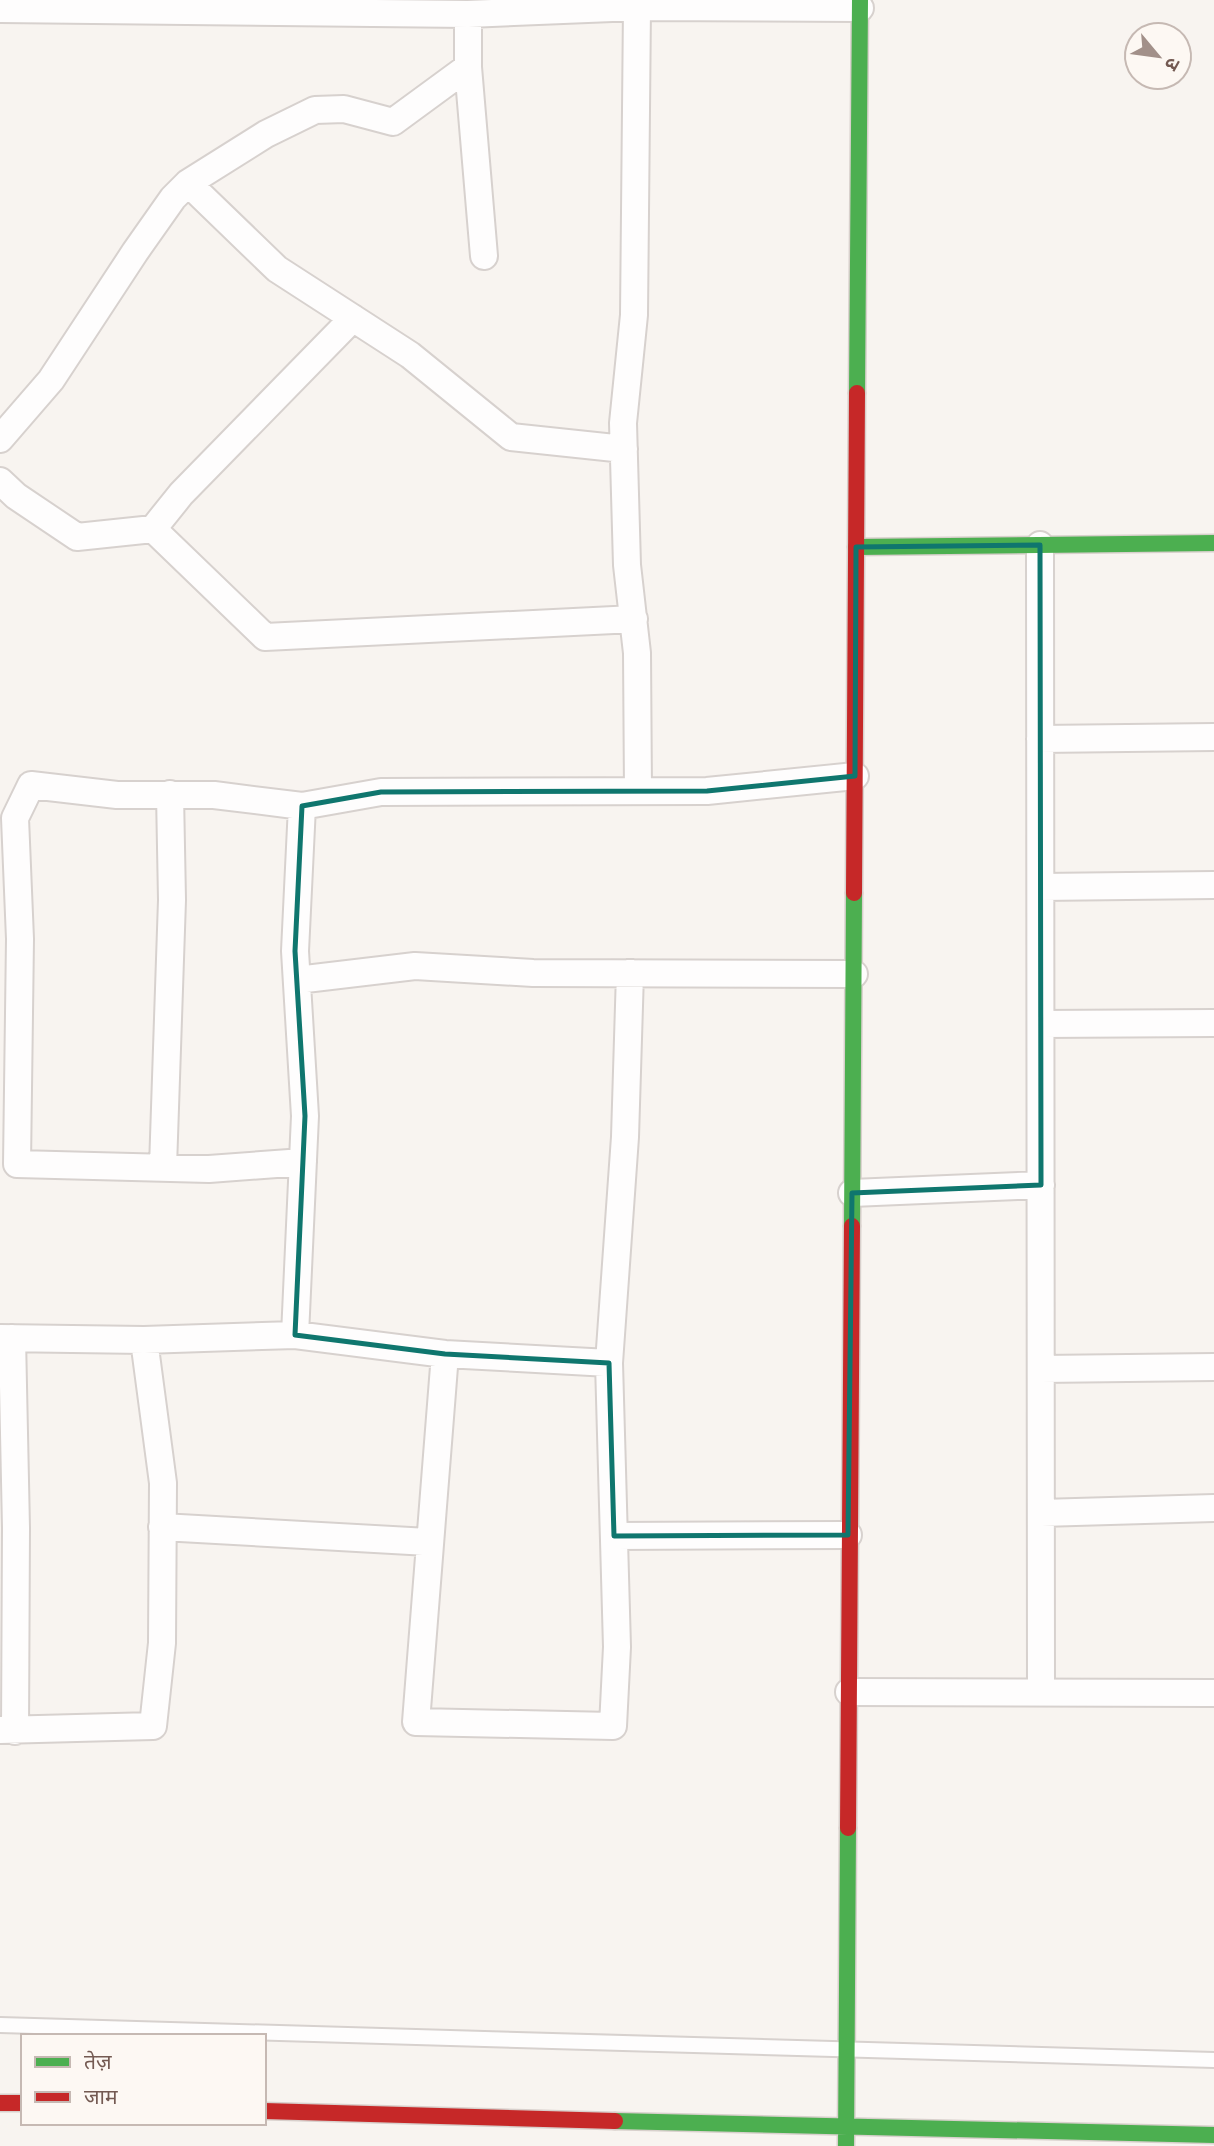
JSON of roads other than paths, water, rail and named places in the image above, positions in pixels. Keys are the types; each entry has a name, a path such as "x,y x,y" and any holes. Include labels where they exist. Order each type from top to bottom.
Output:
{"street":[{"path":"0,9 468,14 637,7 860,4 846,2146"},
{"path":"637,7 634,302 624,449 627,565 637,653 638,790"},
{"path":"468,14 468,67 484,256"},
{"path":"0,439 51,380 135,252 188,183 266,134 314,110 344,109 393,122 468,67"},
{"path":"188,183 276,269 410,355 511,438 624,449"},
{"path":"0,481 16,496 77,537 153,529 181,494 353,318"},
{"path":"153,529 265,637 634,619"},
{"path":"856,547 1214,543"},
{"path":"1040,545 1041,1692"},
{"path":"1040,739 1214,737"},
{"path":"303,1162 209,1169 8,1164 20,939 15,818 31,785 117,794 214,795 302,806 381,792 707,791 855,776"},
{"path":"163,1167 172,900 170,794"},
{"path":"295,1335 305,1116 295,951 302,806"},
{"path":"1041,887 1214,885"},
{"path":"297,980 415,966 533,973 854,974"},
{"path":"444,1354 416,1722 613,1726 617,1647 609,1363 625,1137 630,973"},
{"path":"1041,1024 1214,1023"},
{"path":"852,1193 1041,1185"},
{"path":"144,1340 163,1483 162,1643 153,1726 7,1731 16,1528 6,1338 144,1340 295,1335 444,1354 609,1363"},
{"path":"1041,1369 1214,1367"},
{"path":"1041,1513 1214,1508"},
{"path":"162,1527 428,1542"},
{"path":"614,1536 848,1535"},
{"path":"849,1692 1214,1693"},
{"path":"0,2103 21,2103"},
{"path":"266,2111 846,2128 1214,2135"}],"lane":[{"path":"0,2025 1214,2060"}]}
